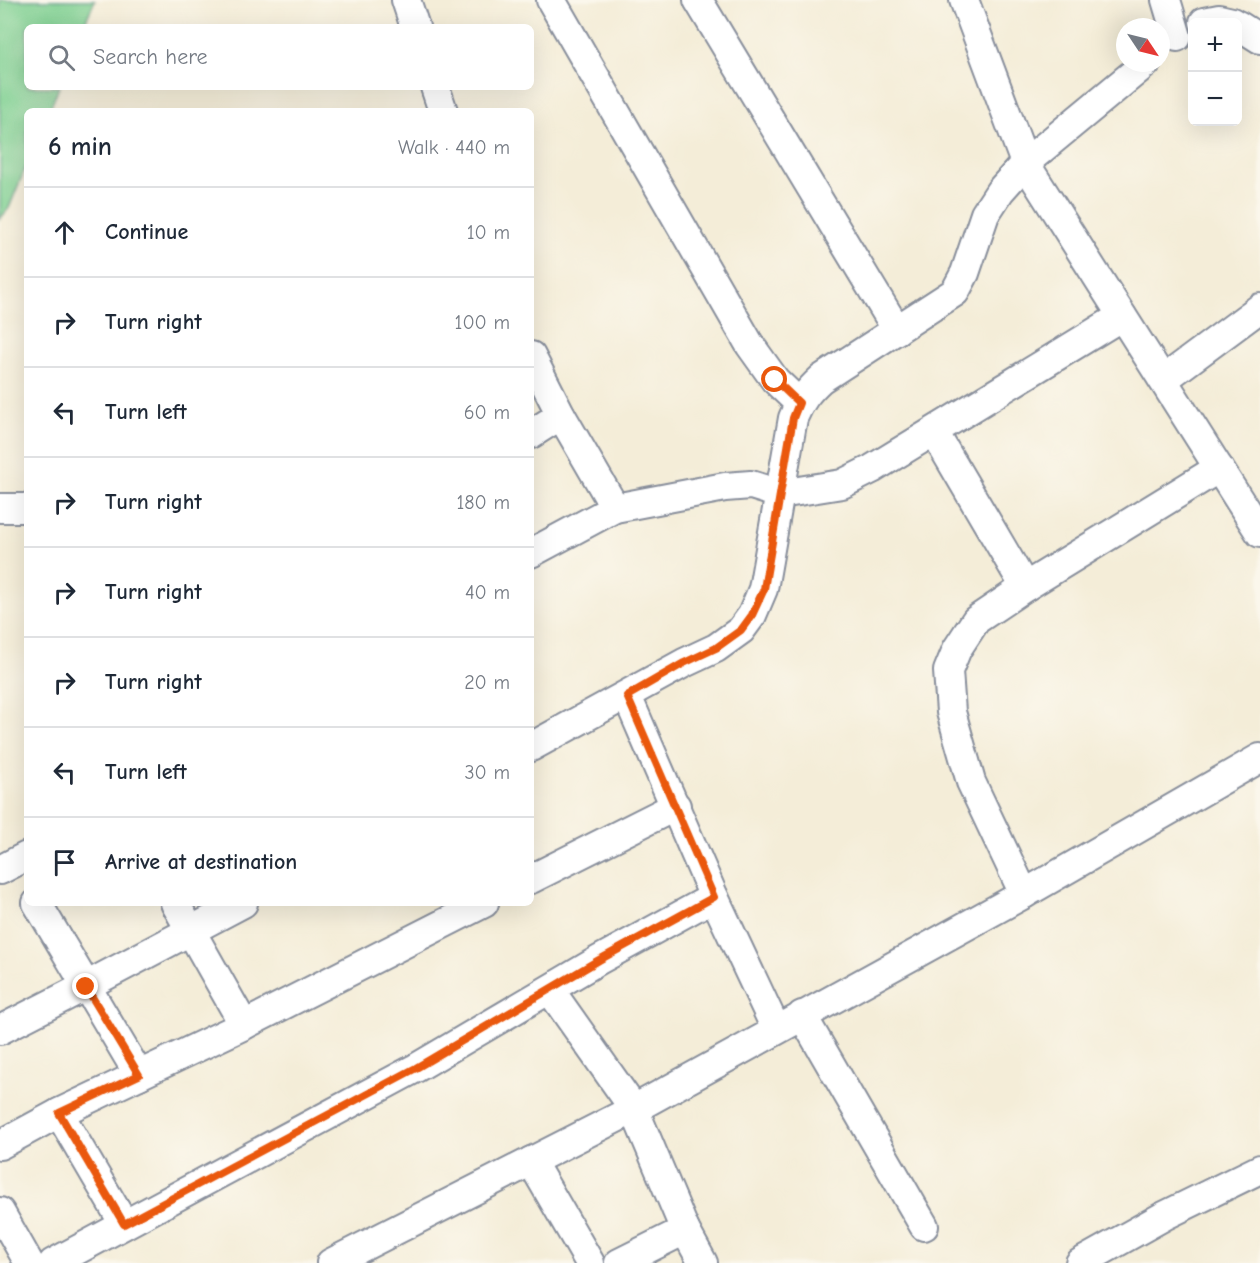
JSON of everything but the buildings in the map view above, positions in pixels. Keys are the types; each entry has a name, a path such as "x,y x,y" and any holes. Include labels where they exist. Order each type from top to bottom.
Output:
{"street":[{"path":"406,0 414,24"},
{"path":"551,0 750,345 775,380 799,403"},
{"path":"698,0 897,330"},
{"path":"964,0 1025,163 1260,533"},
{"path":"1166,0 1177,39"},
{"path":"1242,28 1260,39"},
{"path":"534,745 684,663 716,648 741,630 752,615 764,589 793,418 799,403 821,379 955,292 965,273 985,213 1000,191 1025,163 1135,72"},
{"path":"436,90 442,108"},
{"path":"1163,380 1260,308"},
{"path":"534,551 615,508 725,487 751,485 780,494 842,484 934,432 1122,316"},
{"path":"534,362 561,415 615,508"},
{"path":"534,432 561,415"},
{"path":"934,432 1026,587"},
{"path":"1024,894 971,782 951,712 948,671 957,649 975,620 1219,468"},
{"path":"0,508 24,508"},
{"path":"627,696 714,897 776,1029"},
{"path":"331,1263 634,1109 1024,894 1260,758"},
{"path":"534,877 676,806"},
{"path":"53,1263 416,1068 599,960 714,897"},
{"path":"39,906 139,1075"},
{"path":"177,906 244,1024"},
{"path":"0,1030 238,906"},
{"path":"0,1144 478,906"},
{"path":"550,990 634,1109 685,1230 703,1263"},
{"path":"802,1015 924,1226"},
{"path":"59,1113 124,1224"},
{"path":"531,1161 590,1263"},
{"path":"1080,1263 1164,1216 1260,1169"},
{"path":"0,1212 29,1263"},
{"path":"619,1263 685,1230"}],"green space":[{"path":"0,0 95,0 84,24 24,24 24,90 58,90 50,108 24,108 24,171 9,208 0,219"}],"route":[{"path":"86,987 139,1075 59,1113 124,1224 416,1068 599,960 714,897 627,696 684,663 716,648 741,630 752,615 764,589 793,418 799,403 775,380"}]}
